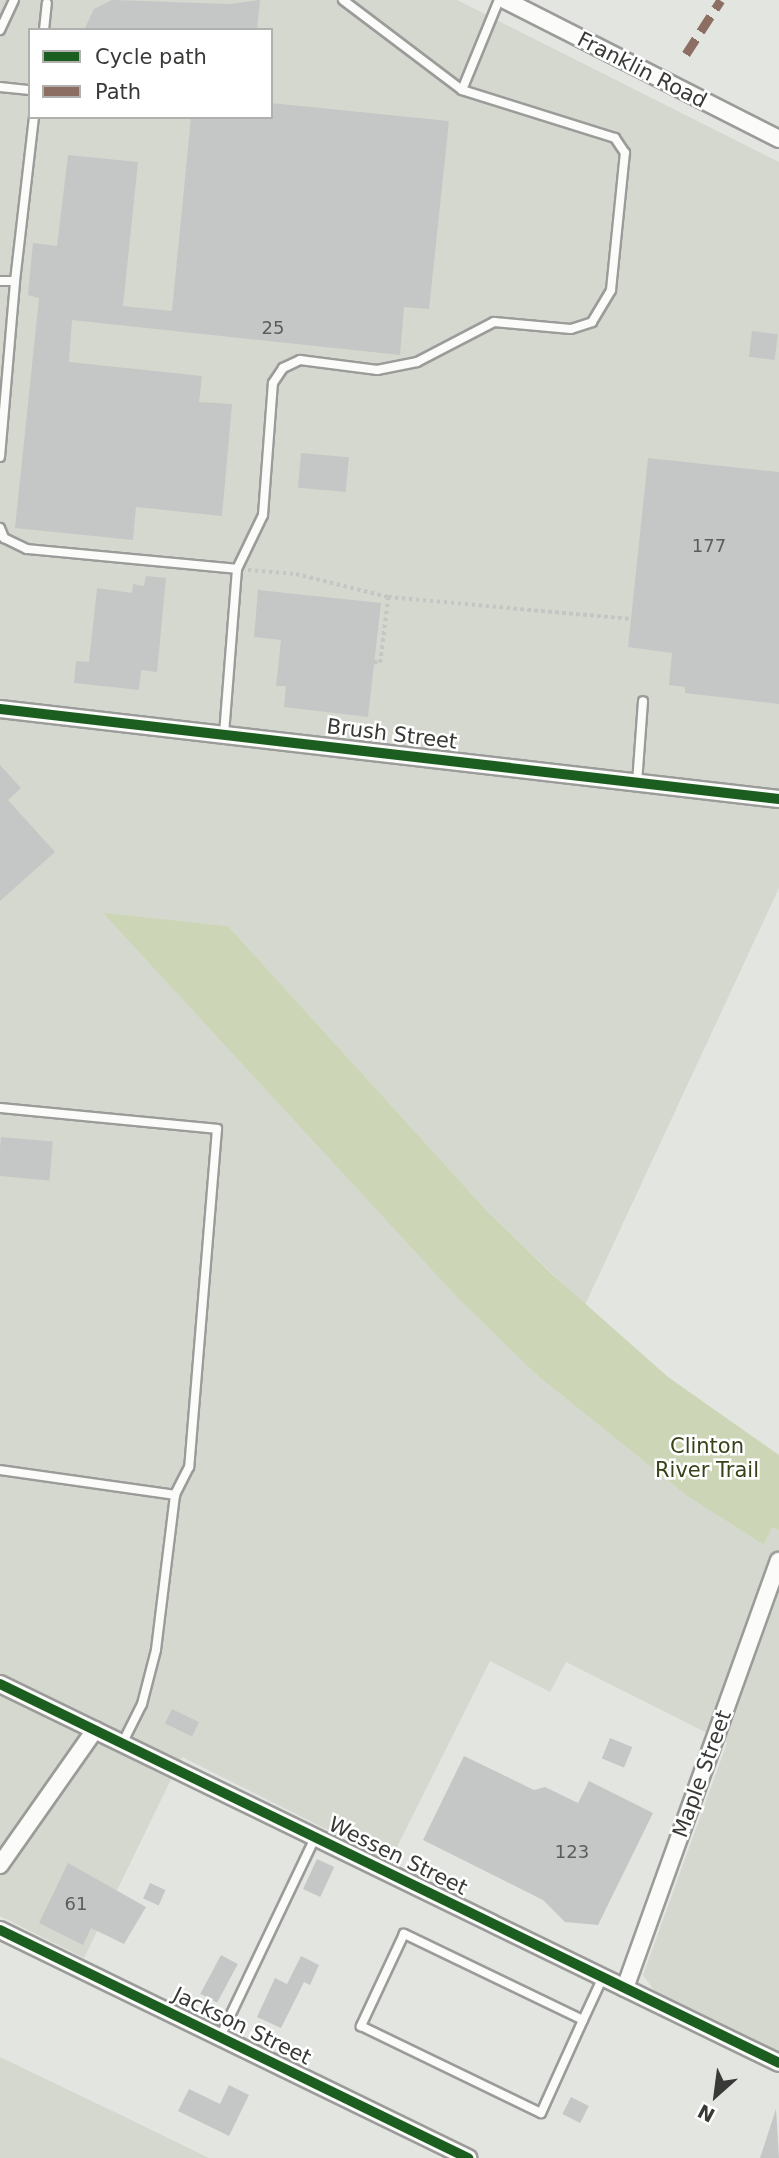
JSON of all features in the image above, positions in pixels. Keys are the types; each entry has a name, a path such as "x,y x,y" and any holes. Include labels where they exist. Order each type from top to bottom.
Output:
{"street":[{"name":"Franklin Road","path":"505,0 779,139"},
{"name":"Brush Street","path":"0,709 779,799"},
{"name":"Maple Street","path":"625,1988 779,1561"},
{"name":"Wessen Street","path":"0,1684 779,2063"},
{"path":"0,1865 95,1730"},
{"name":"Jackson Street","path":"0,1930 468,2158"}],"lane":[{"path":"0,30 14,0"},
{"path":"224,733 237,569 264,515 273,383 283,368 300,360 377,370 417,362 494,322 571,329 592,323 611,290 625,153 615,138 462,90 342,0"},
{"path":"462,90 499,0"},
{"path":"44,28 47,3"},
{"path":"0,87 28,90"},
{"path":"0,457 15,282 34,119"},
{"path":"0,281 15,282"},
{"path":"0,528 4,538 27,549 237,569"},
{"path":"637,783 643,701"},
{"path":"0,1108 218,1129 189,1467 175,1495 156,1650 142,1704 122,1744"},
{"path":"0,1470 175,1495"},
{"path":"220,2037 315,1838"},
{"path":"583,2020 404,1934 361,2026 541,2113 603,1977"}],"path":[{"path":"237,569 296,574 388,597 631,620"},
{"path":"374,662 380,663 388,597"}],"shaded area":[{"path":"0,0 457,0 779,162 779,888 585,1305 487,1211 228,926 104,914 538,1376 687,1496 764,1545 772,1526 779,1530 779,2052 656,1993 643,1975 727,1743 566,1662 550,1692 490,1661 390,1861 182,1757 84,1958 0,1916"},
{"path":"0,2057 125,2117 209,2158 0,2158"}],"green space":[{"name":"Clinton River Trail","path":"103,913 228,926 487,1211 554,1276 668,1377 779,1455 779,1530 772,1527 764,1545 687,1496 538,1376 458,1298"}],"building":[{"path":"112,0 230,4 260,0 257,28 85,28 94,9"},
{"path":"273,103 449,121 429,309 404,307 400,355 72,320 69,362 202,376 199,402 232,404 222,516 136,507 133,540 15,528 39,298 28,295 33,243 57,246 68,155 138,162 123,306 172,311 191,119 273,119"},
{"path":"752,331 778,334 775,360 749,357"},
{"path":"301,453 349,457 346,492 298,488"},
{"path":"648,458 779,472 779,704 685,693 685,687 669,685 672,653 628,647"},
{"path":"146,576 166,578 157,672 141,670 139,690 74,683 76,661 89,662 97,588 132,593 133,584 144,586"},
{"path":"258,590 381,603 368,717 284,707 286,686 276,686 281,640 254,637"},
{"path":"0,765 21,788 8,800 55,852 0,901"},
{"path":"1,1137 53,1142 49,1180 0,1176"},
{"path":"172,1709 199,1722 192,1737 165,1723"},
{"path":"610,1738 632,1747 624,1767 602,1758"},
{"path":"464,1756 534,1790 545,1787 578,1803 589,1781 653,1813 598,1925 565,1922 543,1900 423,1840"},
{"path":"317,1859 334,1867 320,1897 303,1889"},
{"path":"68,1863 146,1907 124,1944 91,1928 83,1945 39,1923"},
{"path":"150,1883 166,1890 159,1905 143,1899"},
{"path":"221,1955 238,1964 217,2003 200,1994"},
{"path":"301,1956 319,1965 310,1985 304,1982 281,2028 257,2017 275,1978 287,1984"},
{"path":"229,2085 249,2095 229,2136 178,2111 189,2089 220,2104"},
{"path":"571,2097 589,2106 580,2123 562,2114"},
{"path":"776,2109 779,2158 760,2158"}],"marked path":[{"path":"686,54 721,0"}],"cycle path":[{"path":"0,709 779,799"},
{"path":"0,1684 779,2063"},
{"path":"0,1930 468,2158"}]}
